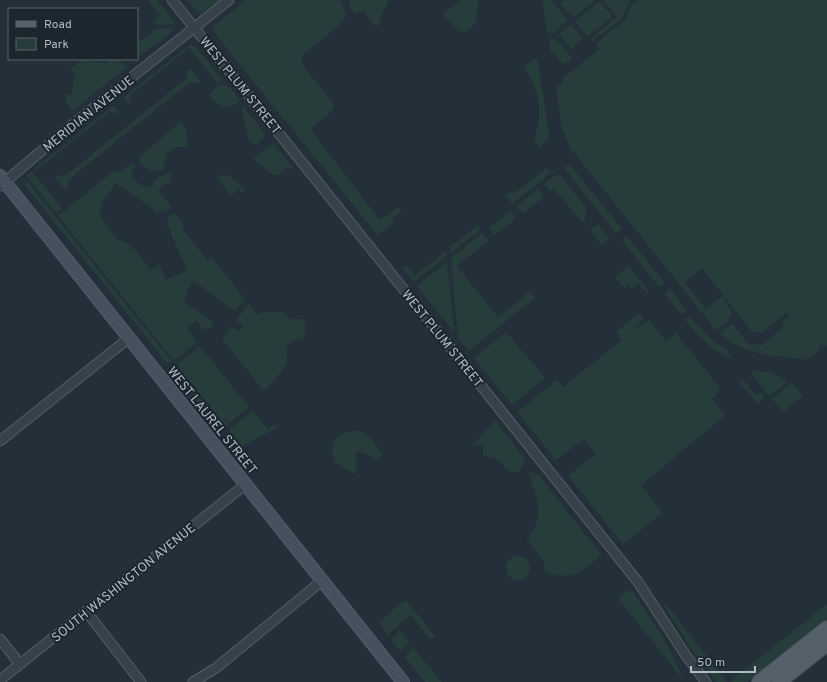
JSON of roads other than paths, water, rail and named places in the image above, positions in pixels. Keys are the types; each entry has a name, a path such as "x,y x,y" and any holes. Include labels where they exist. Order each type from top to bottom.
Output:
{"main road":[{"name":"WEST LAUREL STREET","path":"1,181 130,338 324,580 397,680"},
{"path":"759,682 827,628"},
{"path":"779,682 827,644"}],"street":[{"name":"WEST PLUM STREET","path":"172,0 638,582 692,664 706,682"},
{"name":"MERIDIAN AVENUE","path":"1,181 229,0"},
{"path":"0,440 130,338"},
{"name":"SOUTH WASHINGTON AVENUE","path":"0,680 246,484"},
{"path":"194,682 216,668 324,580"},
{"path":"86,611 141,682"},
{"path":"0,639 20,664"}]}
